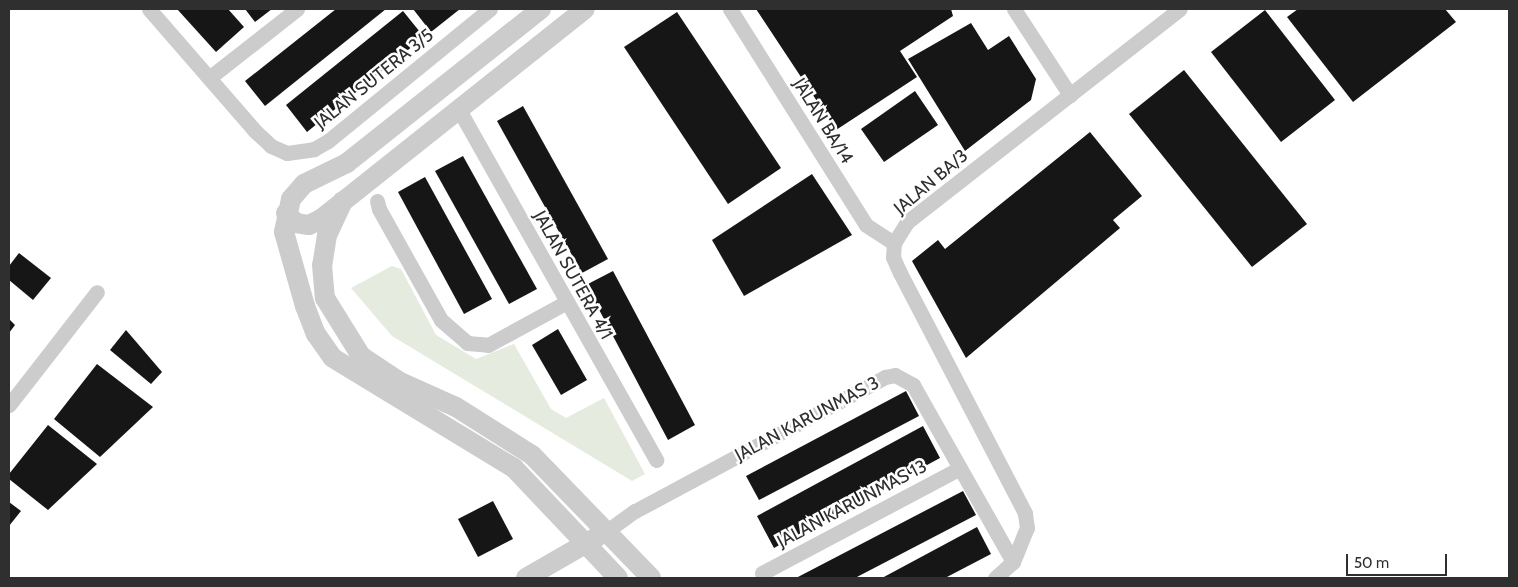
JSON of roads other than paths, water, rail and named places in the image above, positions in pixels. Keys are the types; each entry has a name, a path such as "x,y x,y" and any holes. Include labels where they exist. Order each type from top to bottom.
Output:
{"street":[{"path":"149,9 209,78 297,9"},
{"name":"JALAN SUTERA 3/5","path":"209,78 272,146 287,153 300,153 328,141 490,9"},
{"path":"541,9 347,163 304,184 291,199 286,213 284,232 305,306 316,334 333,358 514,468 618,578"},
{"path":"286,213 296,224 309,225 585,9"},
{"name":"JALAN BA/14","path":"730,9 866,225 894,244"},
{"path":"1014,9 1070,95"},
{"name":"JALAN BA/3","path":"1013,562 1027,528 1023,506 900,273 893,257 894,244 908,222 1180,9"},
{"name":"JALAN SUTERA 4/1","path":"458,108 656,460"},
{"path":"343,200 327,234 322,266 325,298 337,322 361,356 400,382 456,407 532,455 651,578"},
{"path":"377,200 379,209 441,320 466,343 488,345 567,302"},
{"path":"9,405 98,292"},
{"path":"333,358 337,322"},
{"name":"JALAN KARUNMAS 3","path":"526,578 607,531 635,511 885,377 895,375 913,385 1013,562"},
{"name":"JALAN KARUNMAS 13","path":"762,573 960,468"},
{"path":"995,578 1013,562"}]}
